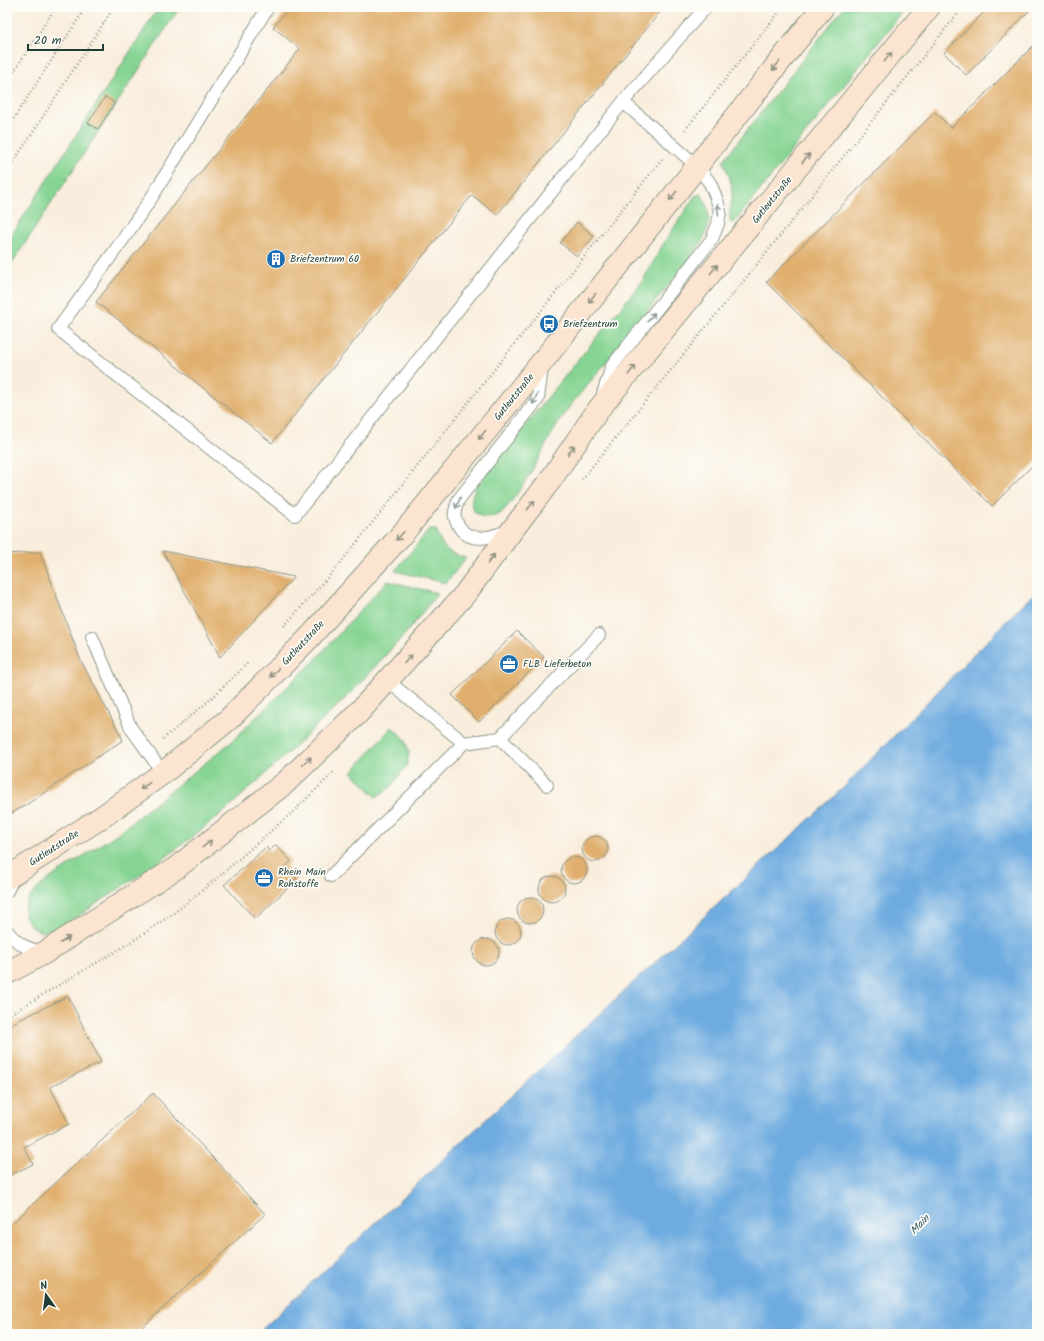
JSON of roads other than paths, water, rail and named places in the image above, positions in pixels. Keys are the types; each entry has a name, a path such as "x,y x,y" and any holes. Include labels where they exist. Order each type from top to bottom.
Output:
{"main road":[{"name":"Gutleutstraße","path":"10,881 163,773 229,719 308,639 404,532 542,362 823,7"},
{"name":"Gutleutstraße","path":"7,973 44,953 176,868 285,783 359,712 465,594 549,482 598,410 929,7"}],"lane":[{"path":"268,7 152,197 58,329 294,515 623,102 706,7"},
{"path":"623,102 697,166"},
{"name":"Gutleutstraße","path":"598,410 612,366 712,239 718,224 720,212 710,183 697,166"},
{"name":"Gutleutstraße","path":"513,528 494,536 478,538 464,533 455,521 454,513 459,499 538,399 542,362"},
{"path":"331,876 464,743 500,738 599,635"},
{"path":"92,637 131,728 163,773"},
{"path":"388,681 464,743"},
{"path":"500,738 547,785"},
{"path":"7,931 13,939 24,947 44,953"}],"water":[{"name":"Main","path":"1037,590 1037,1334 257,1334 843,788"}],"place":[{"name":"Briefzentrum 60","path":"276,259"},
{"name":"Briefzentrum","path":"549,324"},
{"name":"FLB Lieferbeton","path":"509,664"},
{"name":"Rhein Main Rohstoffe","path":"264,878"}]}
